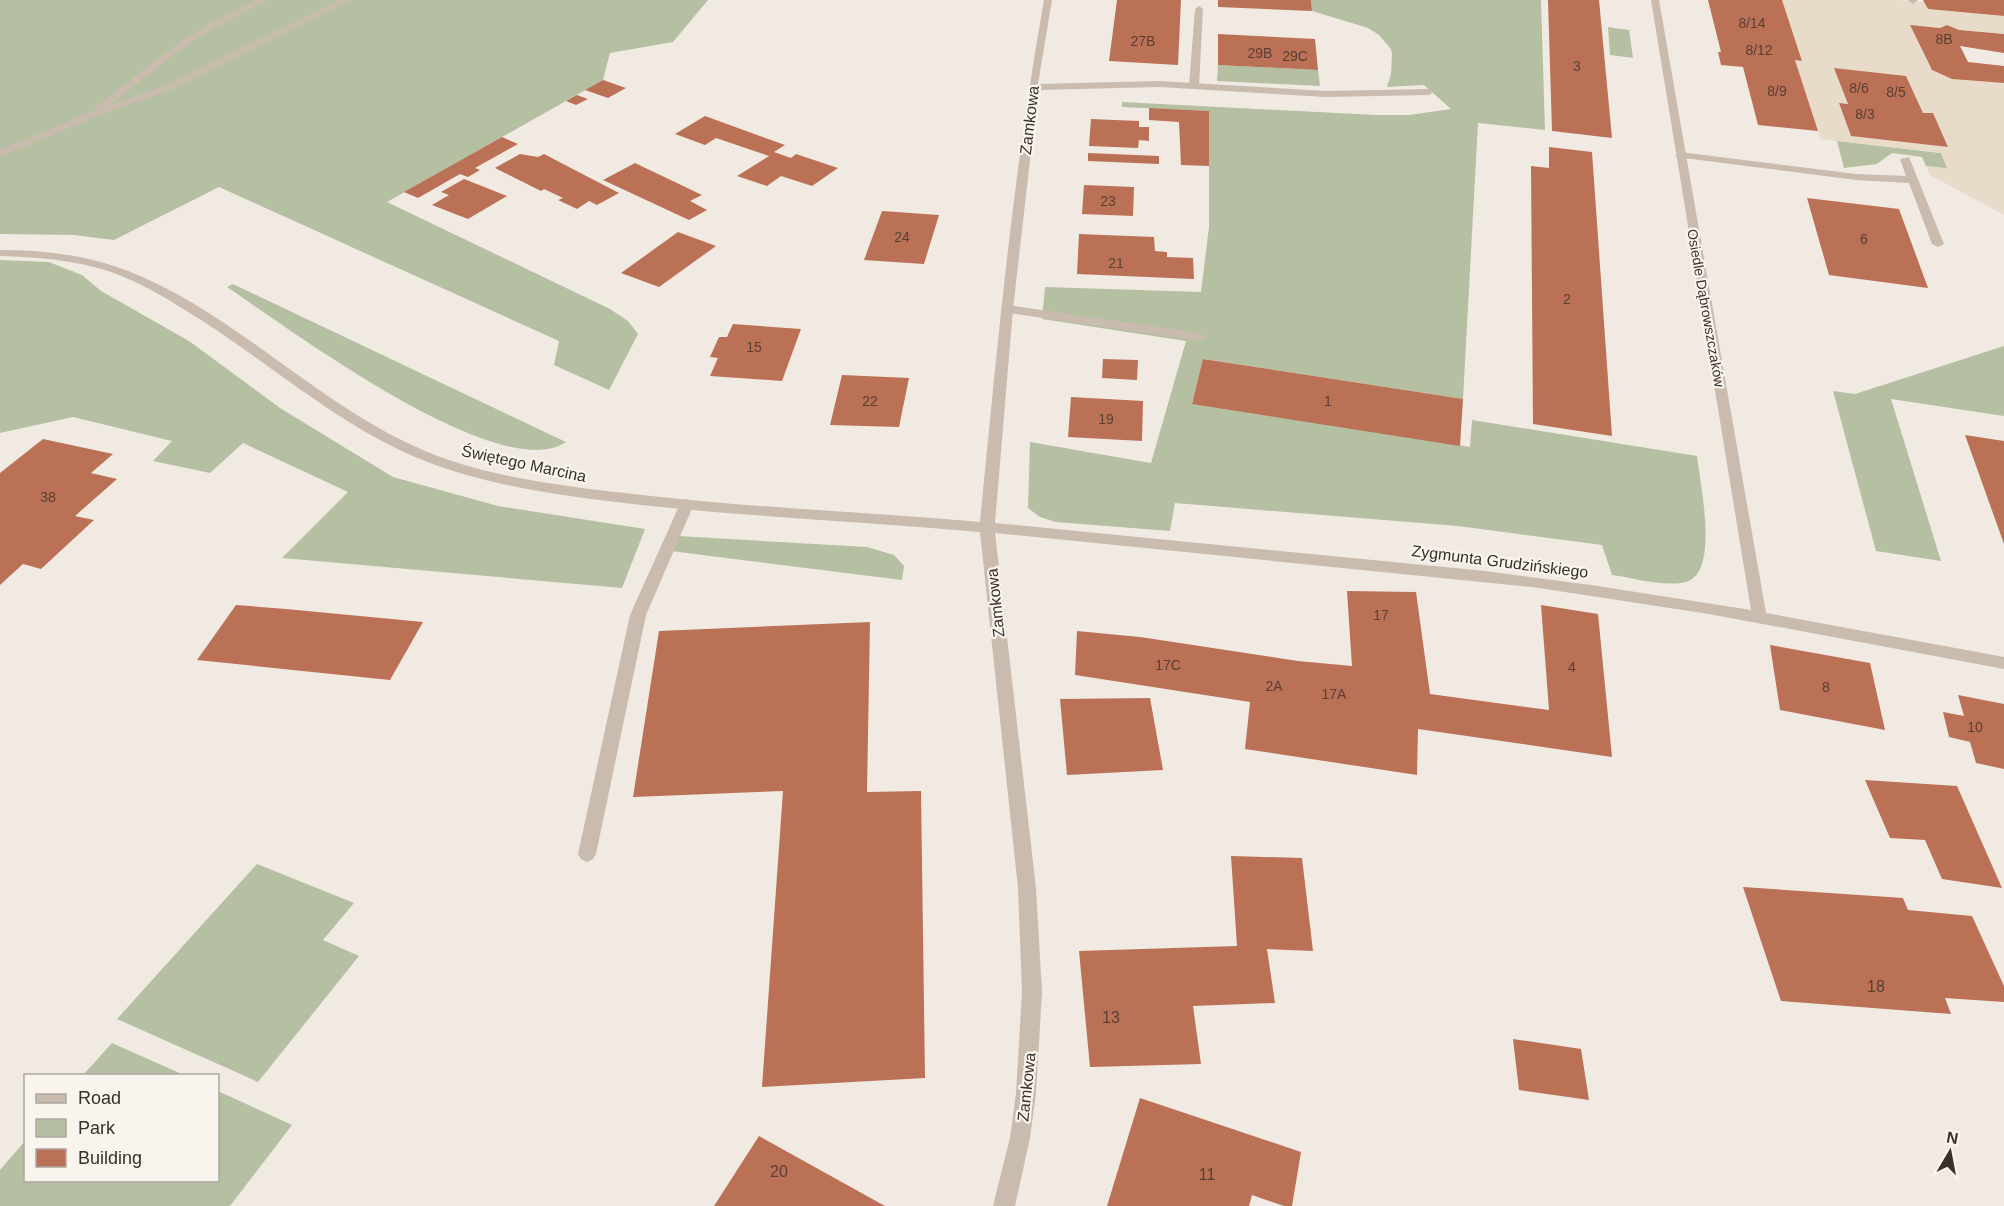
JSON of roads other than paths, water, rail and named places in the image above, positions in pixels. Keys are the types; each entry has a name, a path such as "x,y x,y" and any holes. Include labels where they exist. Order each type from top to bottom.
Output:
{"street":[{"path":"91,115 178,47 216,23 264,0"},
{"path":"0,154 91,115 165,89 346,0"},
{"name":"Zamkowa","path":"1004,1206 1020,1138 1026,1093 1032,992 1027,888 987,528 1008,309 1033,87 1048,0"},
{"name":"Osiedle Dąbrowszczaków","path":"1655,0 1759,616"},
{"path":"1194,86 1199,9"},
{"path":"1033,87 1130,84 1335,94 1429,92"},
{"path":"1680,155 1846,176 1914,180"},
{"path":"1905,159 1938,244"},
{"name":"Świętego Marcina","path":"0,254 73,260 109,268 141,280 224,329 319,396 356,419 438,461 478,474 574,492 687,504 987,528"},
{"path":"1008,309 1200,337"},
{"path":"587,854 638,615 687,504"},
{"name":"Zygmunta Grudzińskiego","path":"987,528 1429,569 1532,582 1759,616 2004,663"}]}
